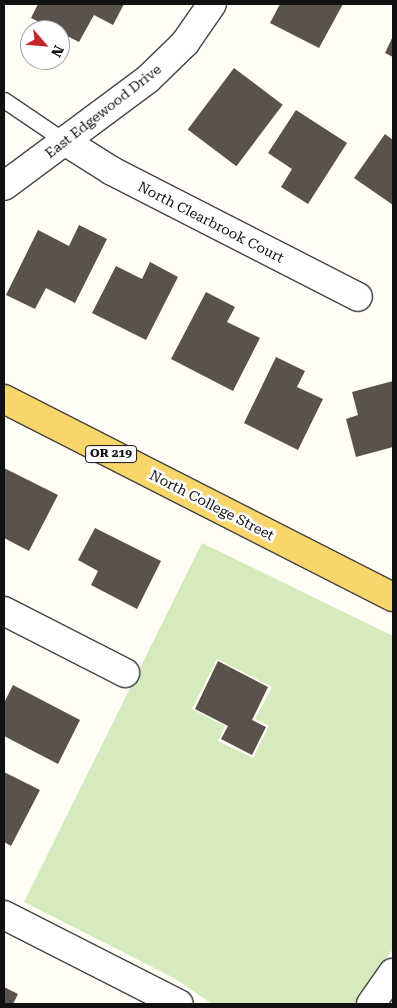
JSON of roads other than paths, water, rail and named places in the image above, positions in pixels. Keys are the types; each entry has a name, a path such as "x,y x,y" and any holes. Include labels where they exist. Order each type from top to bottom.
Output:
{"main road":[{"name":"North College Street","path":"4,399 393,597"}],"street":[{"name":"East Edgewood Drive","path":"4,186 66,142 101,111 148,79 185,43 212,4"},
{"name":"North Clearbrook Court","path":"66,142 112,171 358,297"},
{"path":"4,612 125,673"},
{"path":"4,915 179,1004"},
{"path":"371,1004 393,973"}],"lane":[{"path":"4,100 66,142"}]}
